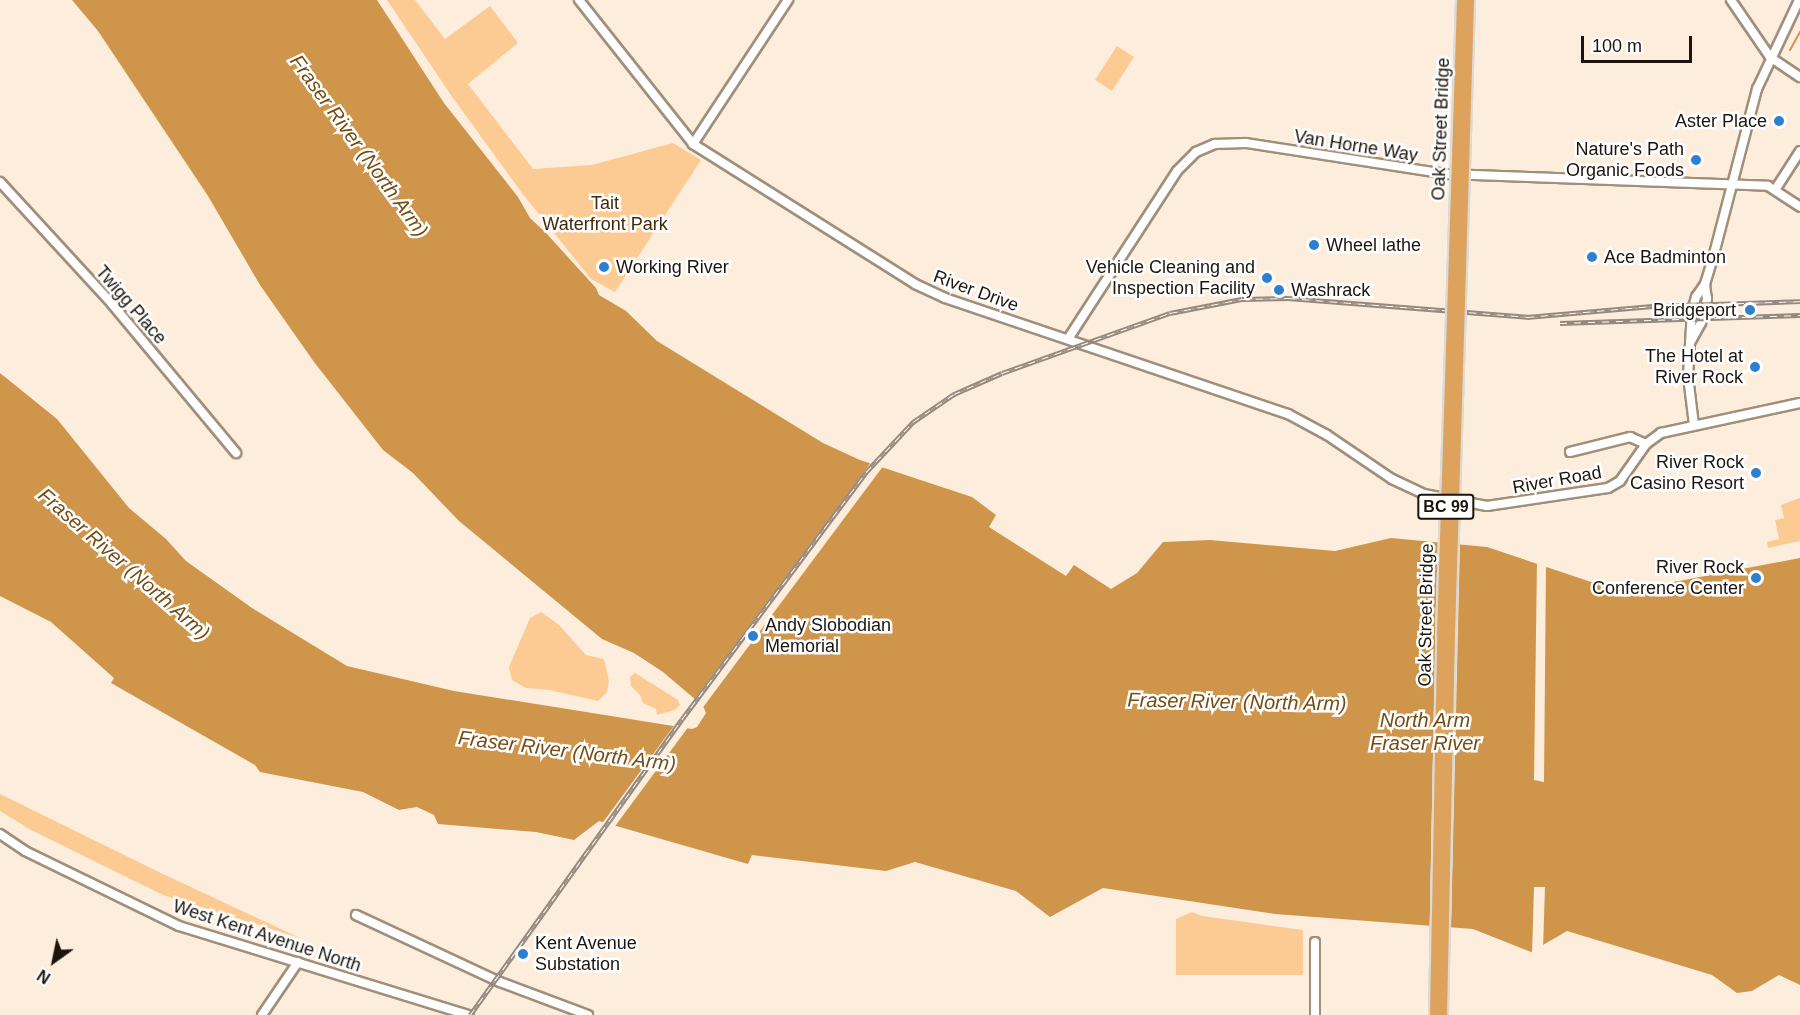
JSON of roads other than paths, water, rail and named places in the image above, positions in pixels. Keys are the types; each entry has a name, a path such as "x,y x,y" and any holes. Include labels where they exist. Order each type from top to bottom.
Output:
{"highway":[{"name":"Oak Street Bridge","path":"1434,1015 1442,634 1462,0"},
{"name":"Oak Street Bridge","path":"1442,1015 1450,634 1469,0"}],"street":[{"name":"River Drive","path":"579,0 693,144 922,288 1288,414 1327,435 1392,479 1436,497"},
{"path":"693,144 788,0"},
{"path":"1731,0 1770,57 1800,78"},
{"path":"1694,425 1688,376 1692,311 1696,297 1705,284 1757,89 1770,57 1799,0"},
{"path":"1791,18 1800,7"},
{"name":"Van Horne Way","path":"1068,339 1176,171 1196,152 1215,144 1246,143 1447,174 1731,184 1768,186 1775,190"},
{"path":"1800,151 1775,190 1800,207"},
{"name":"Twigg Place","path":"0,182 125,320 236,453"},
{"name":"River Road","path":"1436,497 1478,506 1497,506 1608,488 1620,481 1646,444 1661,433 1800,403"},
{"path":"1570,452 1630,437 1646,444"},
{"name":"West Kent Avenue North","path":"0,834 26,851 179,926 467,1015"},
{"path":"356,915 500,982 588,1015"},
{"path":"1315,942 1315,1015"},
{"path":"262,1015 298,962"}],"water":[{"name":"North Arm Fraser River","path":"72,0 377,0 444,103 518,197 530,218 596,288 599,295 626,311 657,341 823,443 860,460 972,497 996,515 989,527 1066,576 1074,565 1111,589 1137,573 1163,542 1210,540 1335,551 1391,538 1487,547 1621,592 1800,558 1800,985 1779,975 1752,991 1737,993 1712,975 1567,931 1531,952 1473,929 1275,914 1103,888 1050,917 1016,891 915,862 886,871 752,855 748,864 599,821 574,840 536,832 438,824 434,815 417,807 399,810 363,792 260,772 255,765 111,683 114,678 51,622 0,596 0,373 57,419 129,508 166,539 186,561 252,608 347,666 454,691 692,729 697,727 706,713 703,706 663,672 634,653 602,639 459,521 413,473 383,450 314,362 260,285 208,196 98,31"}],"waterway":[{"path":"1790,50 1800,32"}],"railway":[{"path":"470,1015 682,719 866,472 913,422 954,394 1002,373 1170,313 1242,299 1288,298 1527,317 1653,306 1800,301"},
{"path":"1560,323 1800,315"}],"place":[{"name":"Aster Place","path":"1779,121"},
{"name":"Nature's Path Organic Foods","path":"1696,160"},
{"name":"Wheel lathe","path":"1314,245"},
{"name":"Ace Badminton","path":"1592,257"},
{"name":"Working River","path":"604,267"},
{"name":"Vehicle Cleaning and Inspection Facility","path":"1267,278"},
{"name":"Washrack","path":"1279,290"},
{"name":"Bridgeport","path":"1750,310"},
{"name":"The Hotel at River Rock","path":"1755,367"},
{"name":"River Rock Casino Resort","path":"1756,473"},
{"name":"River Rock Conference Center","path":"1756,578"},
{"name":"Andy Slobodian Memorial","path":"753,636"},
{"name":"Kent Avenue Substation","path":"523,954"}],"water label":[{"name":"Fraser River (North Arm)","path":"359,146"},
{"name":"Fraser River (North Arm)","path":"124,564"},
{"name":"Fraser River (North Arm)","path":"1237,702"},
{"name":"Fraser River (North Arm)","path":"567,751"}],"park label":[{"name":"Tait Waterfront Park","path":"605,214"}]}
